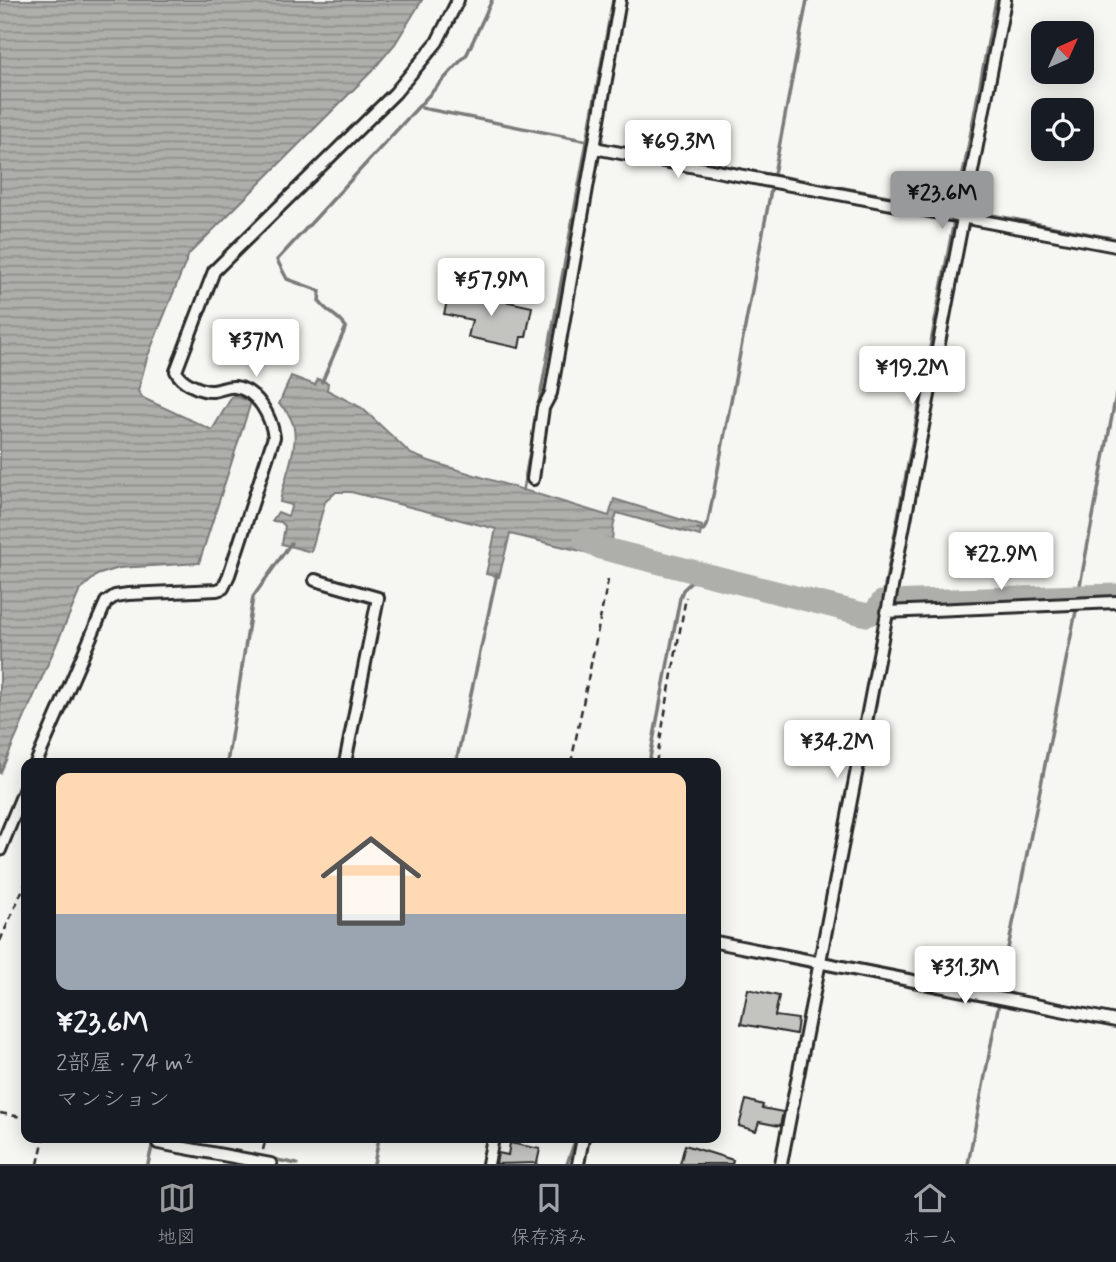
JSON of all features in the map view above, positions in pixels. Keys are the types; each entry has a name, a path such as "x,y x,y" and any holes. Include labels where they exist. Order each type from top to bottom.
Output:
{"street":[{"path":"38,758 106,602 115,596 128,594 217,590 223,588 229,575 274,437 268,416 254,396 238,387 205,391 181,380 176,371 214,271 395,93 436,42 458,0"},
{"path":"533,479 543,408 551,393 620,0"},
{"path":"781,1164 1004,0"},
{"path":"594,148 1116,246"},
{"path":"315,580 378,598 346,758"},
{"path":"888,606 1116,603"},
{"path":"0,850 21,798"},
{"path":"721,943 1116,1021"},
{"path":"157,1143 271,1164"},
{"path":"488,1164 492,1143"},
{"path":"578,1164 582,1143"}],"path":[{"path":"572,758 608,580"},
{"path":"657,758 686,597"},
{"path":"0,941 21,893"},
{"path":"0,1113 21,1117"},
{"path":"38,1164 43,1143"}],"shaded area":[{"path":"0,0 422,0 395,44 372,71 189,254 147,358 138,391 143,398 212,430 233,395 251,402 199,563 119,568 97,575 80,590 0,774"},
{"path":"291,376 315,385 318,379 328,383 327,390 362,408 411,454 609,516 614,499 702,526 700,536 617,513 610,558 510,534 499,577 486,574 496,529 351,492 336,492 325,502 311,552 282,544 285,526 281,522 272,521 278,512 288,516 292,505 280,502 295,437 288,414 279,404"}],"building":[{"path":"450,289 532,307 526,337 521,337 519,348 468,337 472,320 444,314"},
{"path":"748,989 779,996 775,1016 798,1019 796,1034 741,1024"},
{"path":"746,1100 763,1105 762,1108 783,1112 780,1126 759,1122 756,1131 739,1126"},
{"path":"510,1143 540,1149 537,1163 496,1164 498,1153 508,1155"},
{"path":"685,1145 733,1160 732,1164 680,1164"}],"waterway":[{"path":"322,382 346,327 319,301 320,291 287,279 277,260 467,54 492,0"},
{"path":"523,490 613,0"},
{"path":"698,529 703,531 708,522 807,0"},
{"path":"956,211 996,0"},
{"path":"422,108 588,141"},
{"path":"599,143 958,209"},
{"path":"971,211 1116,239"},
{"path":"882,602 954,221"},
{"path":"1077,601 1116,395"},
{"path":"585,540 601,548 867,615 875,612 882,602 1116,595"},
{"path":"228,758 253,597 291,543"},
{"path":"650,758 680,598 683,590 701,573"},
{"path":"457,758 497,574"},
{"path":"999,993 1076,611"},
{"path":"968,1164 999,1003"},
{"path":"148,1164 153,1143"},
{"path":"187,1143 224,1150"},
{"path":"374,1164 378,1143"},
{"path":"567,1164 574,1143"},
{"path":"272,1159 297,1164"}]}
